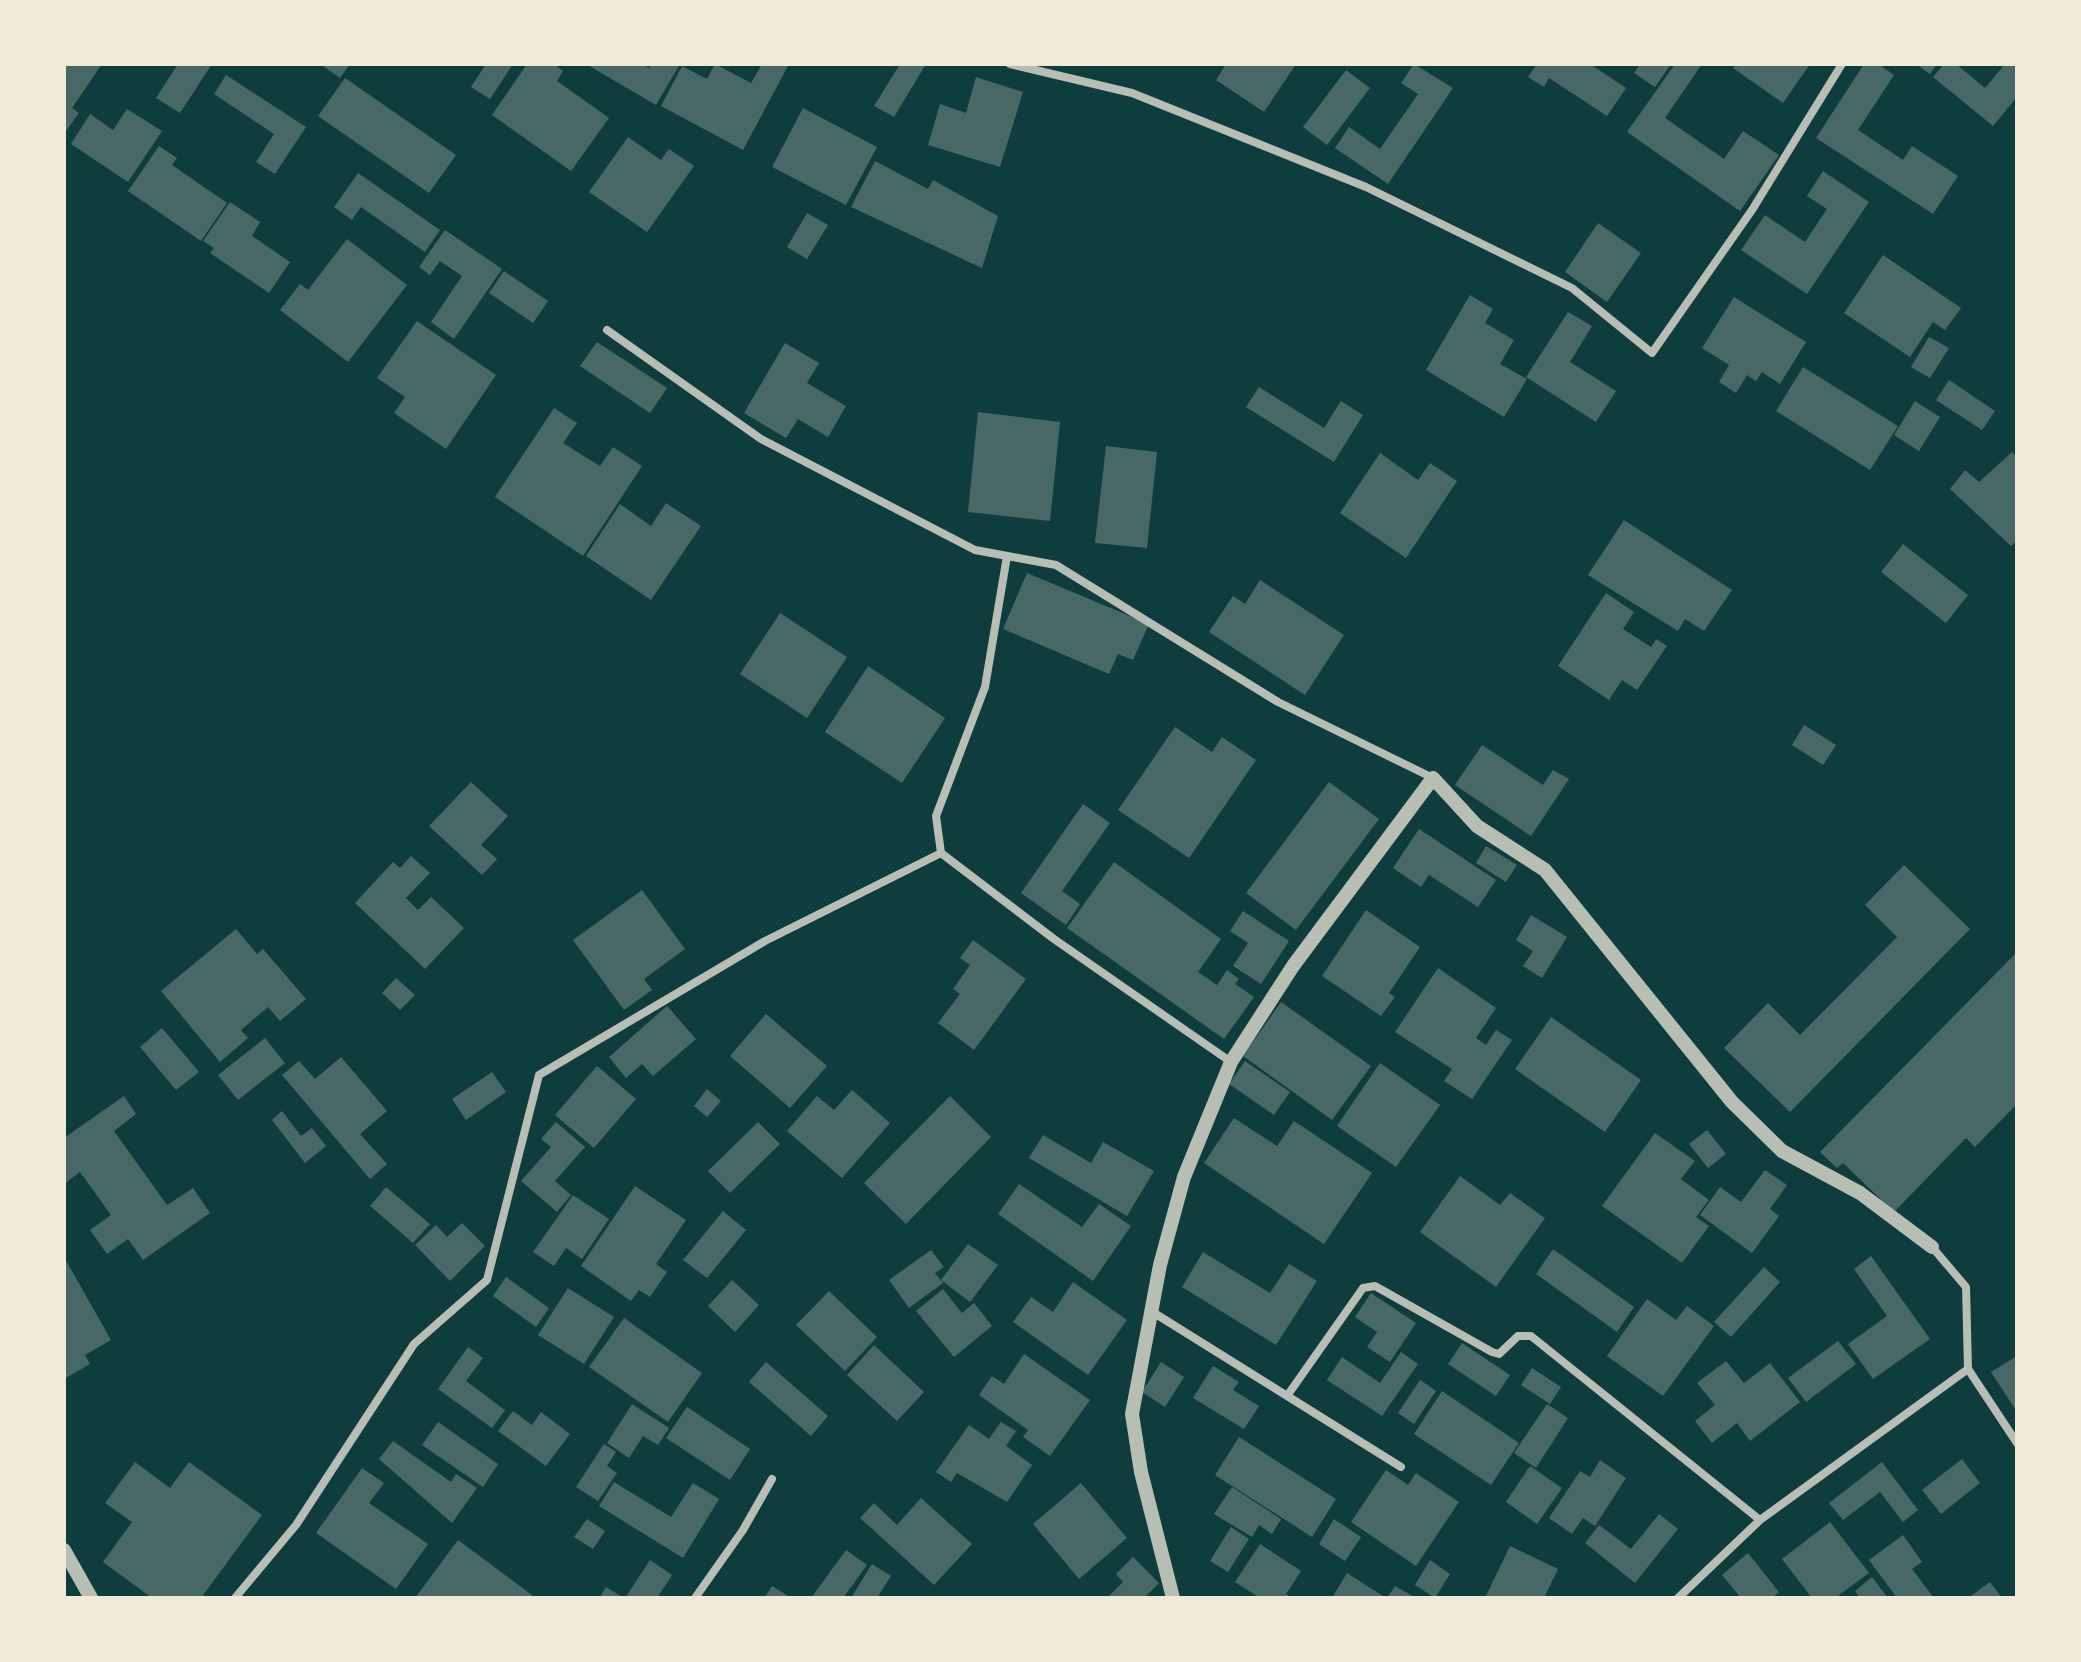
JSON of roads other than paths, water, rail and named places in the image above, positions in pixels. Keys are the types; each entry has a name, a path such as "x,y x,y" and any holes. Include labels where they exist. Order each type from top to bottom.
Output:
{"street":[{"path":"1010,64 1045,68 1132,93 1366,187 1572,288 1652,353 1752,210 1842,64"},
{"path":"607,330 761,439 975,550 1056,565 1278,702 1433,778 1477,826 1545,870 1732,1102 1782,1151 1860,1193 1932,1247 1966,1287 1968,1369 2017,1443"},
{"path":"1007,556 985,687 936,816 941,853 1054,939 1231,1062"},
{"path":"1173,1598 1141,1472 1132,1414 1151,1311 1184,1177 1231,1062 1293,966 1433,778"},
{"path":"235,1598 296,1525 414,1344 487,1280 539,1075 765,941 941,853"},
{"path":"1287,1396 1363,1288 1375,1286 1492,1352 1499,1354 1518,1336 1531,1336 1760,1520"},
{"path":"1151,1311 1401,1467"},
{"path":"1678,1598 1760,1520 1968,1369"},
{"path":"695,1598 743,1530 772,1479"},
{"path":"64,1550 91,1598"}]}
